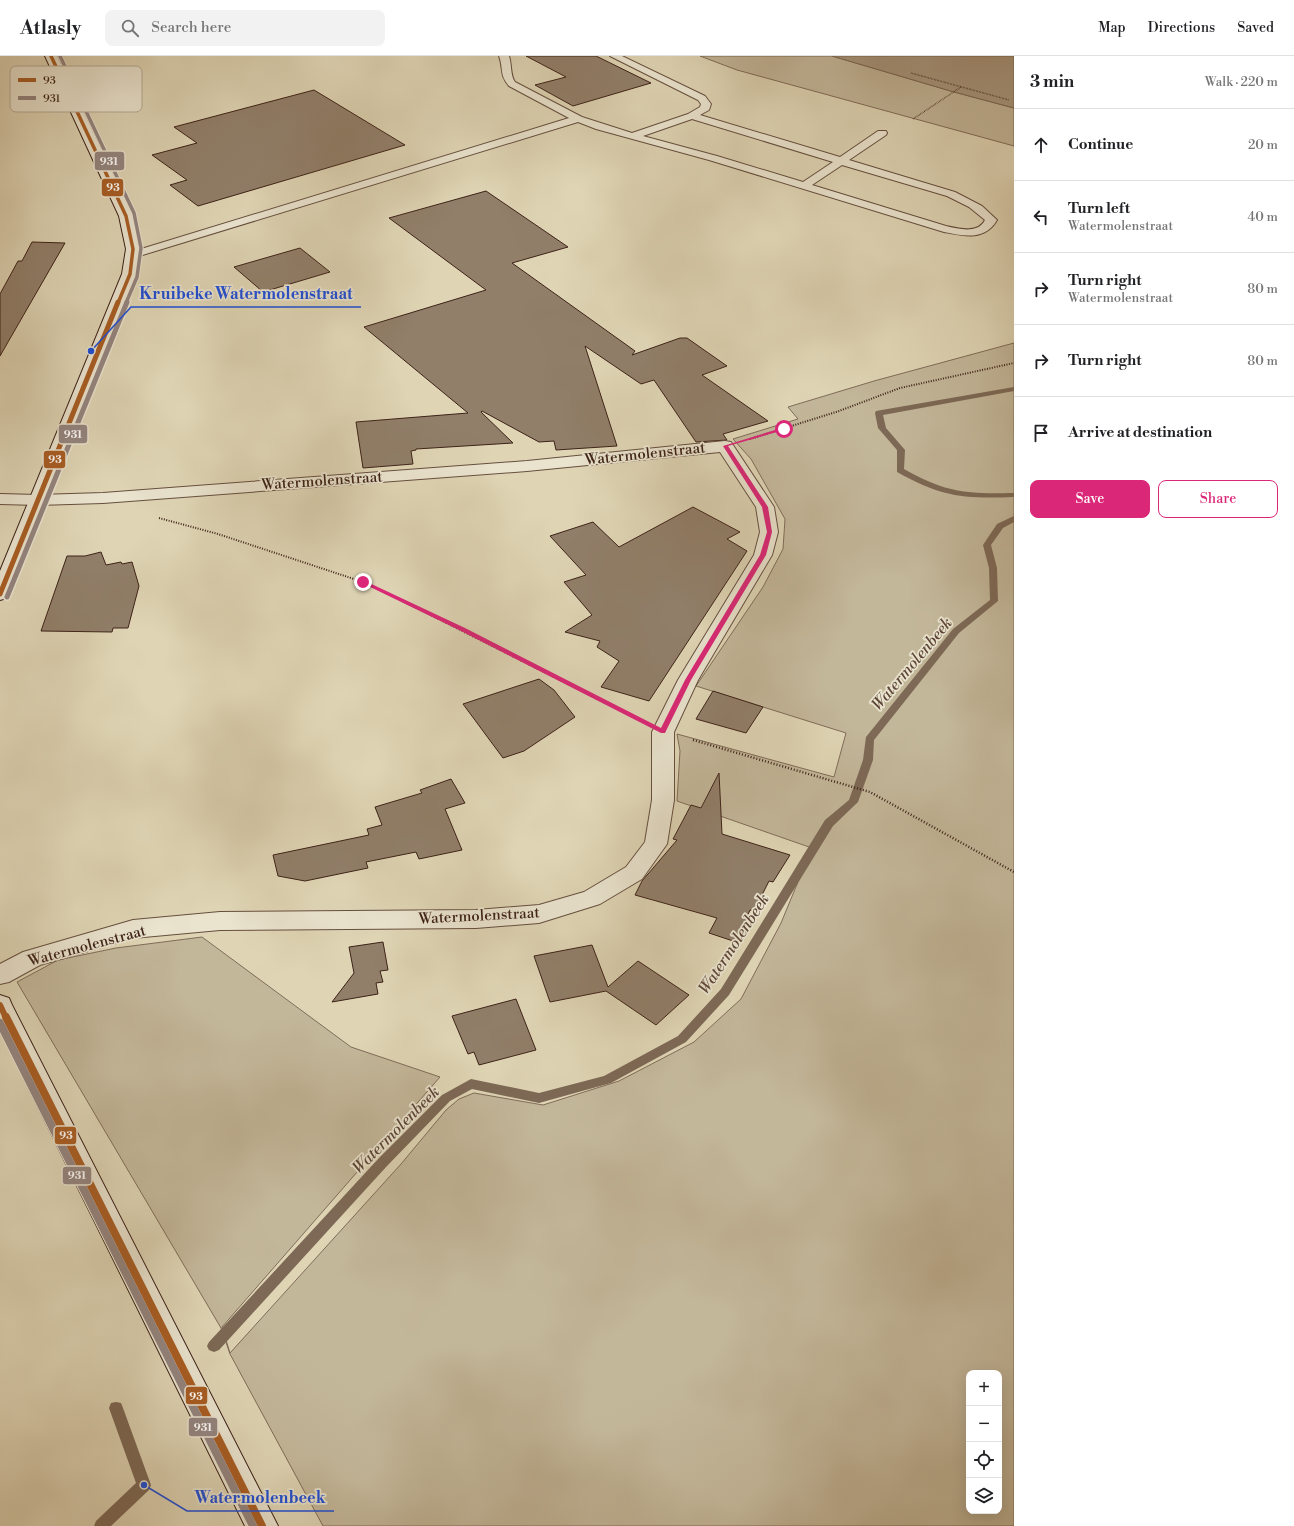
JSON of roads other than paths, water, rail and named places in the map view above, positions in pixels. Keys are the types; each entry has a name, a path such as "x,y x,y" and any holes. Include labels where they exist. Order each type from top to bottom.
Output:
{"street":[{"path":"51,56 56,66"},
{"path":"0,594 130,274 133,250 126,216 77,112"},
{"name":"Watermolenstraat","path":"0,499 38,500 102,498 527,466 725,446 765,507 769,532 763,555 688,680 663,732 663,800 656,844 634,873 592,898 539,914 476,919 220,921 133,929 32,958 0,975"},
{"path":"0,1005 262,1526"}],"lane":[{"path":"504,56 507,64 507,78 512,84 578,119 958,232 983,230 989,226 991,220 986,213 951,194 692,116"},
{"path":"615,56 702,98 706,104 705,108 692,116 632,136"},
{"path":"132,255 578,119"},
{"path":"804,186 882,133"}],"waterway":[{"name":"Watermolenbeek","path":"1014,389 879,413 882,428 901,450 900,470 943,491 973,496 1014,495"},
{"name":"Watermolenbeek","path":"214,1346 383,1162 446,1098 471,1084 539,1098 607,1080 682,1039 725,992 829,823 853,802 868,760 869,739 956,631 994,601 993,568 987,545 1000,526 1014,519"},
{"name":"Watermolenbeek","path":"101,1526 144,1485 116,1408"}],"place":[{"name":"Kruibeke Watermolenstraat","path":"91,351"},
{"name":"Watermolenbeek","path":"144,1485"}]}
